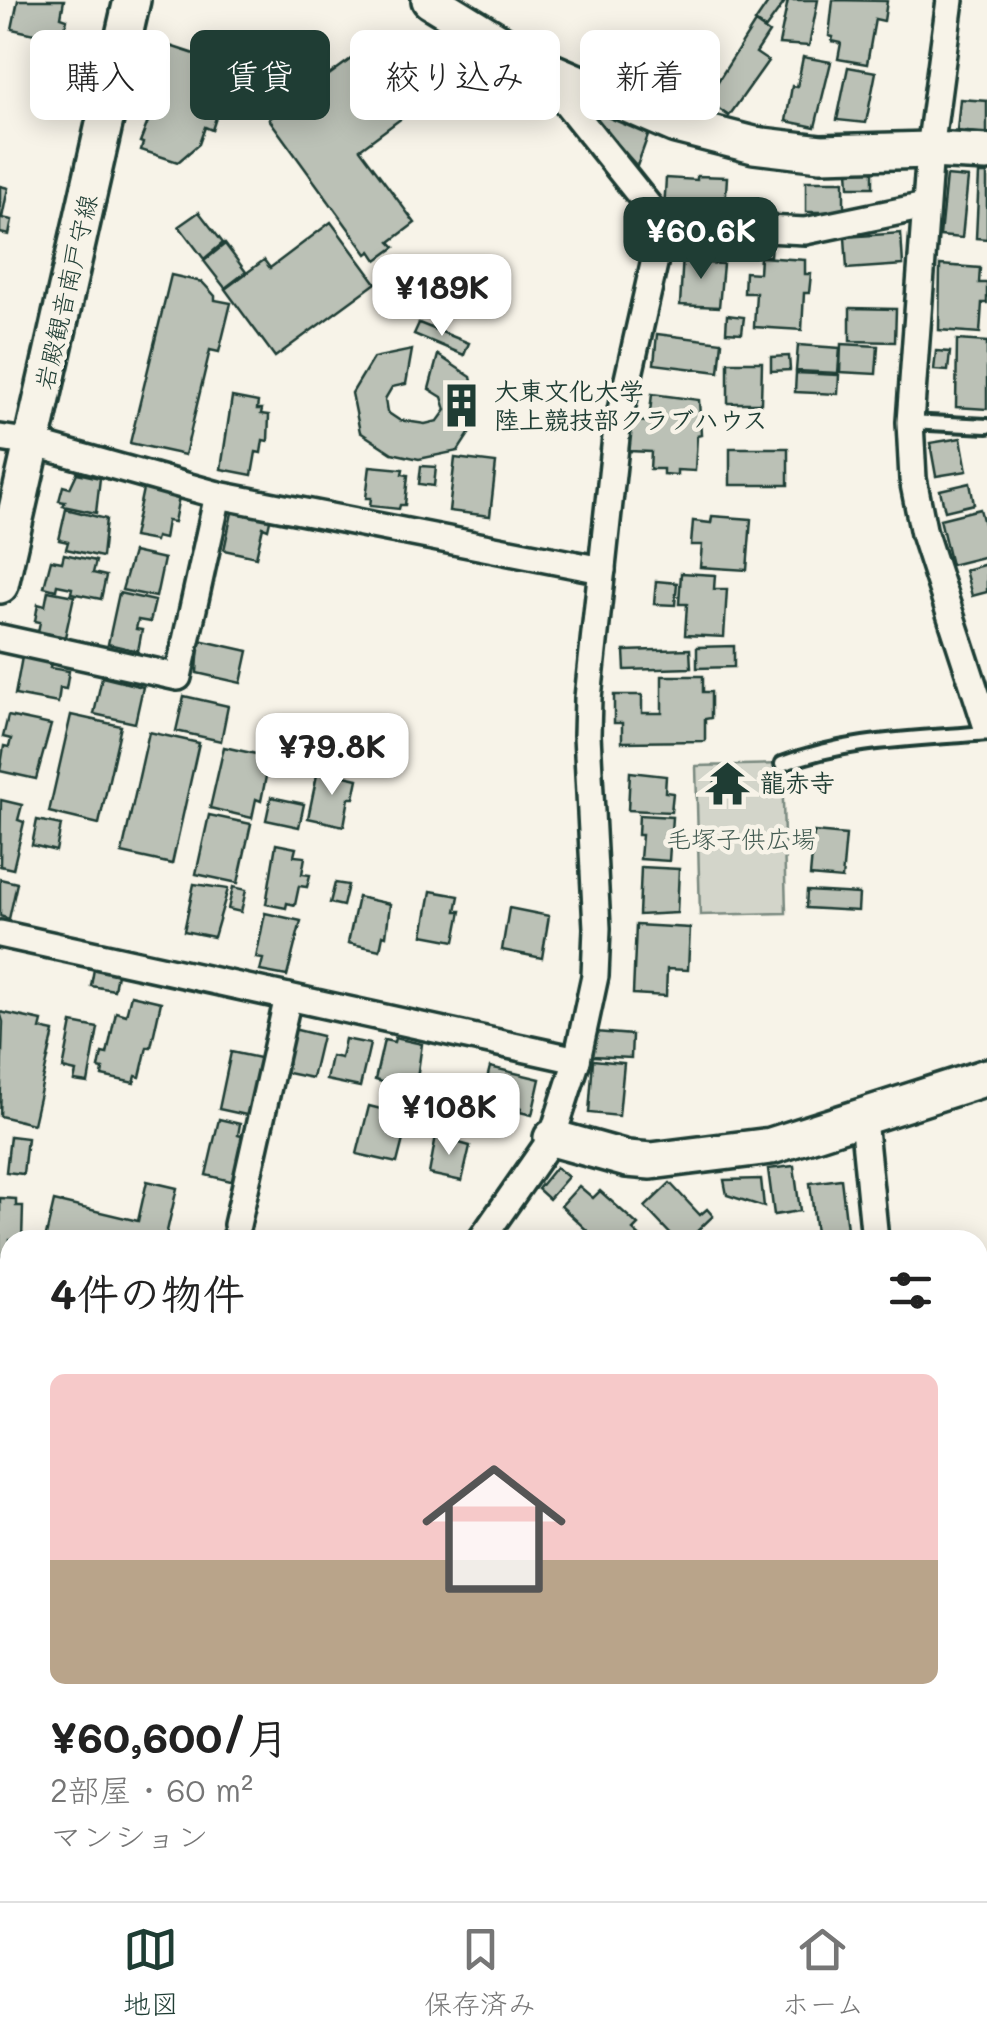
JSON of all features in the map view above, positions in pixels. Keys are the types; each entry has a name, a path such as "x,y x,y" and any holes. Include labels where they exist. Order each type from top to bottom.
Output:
{"street":[{"name":"岩殿観音南戸守線","path":"0,585 16,440 132,0"},
{"path":"430,0 478,30"},
{"path":"950,0 930,150 910,422 913,479 924,534 987,730"},
{"path":"560,76 676,125 754,144 821,153 987,153"},
{"path":"560,96 662,224 804,230 925,206"},
{"path":"488,1230 552,1138 577,1060 595,976 596,885 586,735 617,428 662,224"},
{"path":"16,440 218,495 602,570"},
{"path":"0,638 178,676 218,495"},
{"path":"0,934 577,1060"},
{"path":"236,1225 288,997"},
{"path":"552,1138 628,1159 651,1161 771,1146 987,1078"},
{"path":"863,1119 873,1230"}],"lane":[{"path":"910,422 987,426"},
{"path":"782,764 818,750 987,730"}],"green space":[{"name":"毛塚子供広場","path":"782,764 786,913 700,915 696,766"}],"building":[{"path":"18,0 64,0 61,17 67,19 64,30 30,33 12,29"},
{"path":"770,0 784,3 765,29 755,22"},
{"path":"788,0 818,0 809,46 779,44"},
{"path":"833,0 887,1 884,21 875,19 867,64 838,59 841,43 829,36"},
{"path":"755,23 769,33 756,53 768,61 729,116 720,110 720,78"},
{"path":"170,46 190,53 190,120 215,120 212,130 205,127 199,144 178,162 141,150 149,120 170,120"},
{"path":"803,57 831,62 815,127 786,121 792,86 797,87"},
{"path":"350,60 350,120 399,120 360,149 415,223 390,242 395,247 377,260 371,251 367,254 270,120 330,120 330,74"},
{"path":"848,67 876,72 866,123 837,120"},
{"path":"960,99 987,101 987,134 957,131"},
{"path":"597,120 616,120 649,133 637,166"},
{"path":"873,168 873,187 849,187 848,169"},
{"path":"979,174 987,174 987,239 976,238"},
{"path":"697,176 727,177 725,209 664,210 666,178 697,180"},
{"path":"946,176 968,178 962,238 940,236"},
{"path":"806,181 844,181 844,212 806,212"},
{"path":"0,186 8,188 2,218 12,220 9,235 0,233"},
{"path":"728,201 747,202 746,218 727,217"},
{"path":"199,212 223,243 204,259 179,226"},
{"path":"331,222 376,283 275,357 225,289 264,260 270,268"},
{"path":"901,233 903,265 847,269 845,237"},
{"path":"753,240 771,241 770,256 752,255"},
{"path":"225,244 246,272 225,288 204,261"},
{"path":"683,255 706,256 706,263 723,264 719,307 680,305"},
{"path":"760,257 805,260 805,274 811,274 809,293 804,293 802,330 754,327 756,293 744,293 745,272 759,273"},
{"path":"940,265 980,268 979,283 987,283 987,303 982,303 980,333 939,330"},
{"path":"171,275 202,282 215,300 231,303 219,352 210,350 185,455 130,443"},
{"path":"850,308 896,309 895,342 850,341"},
{"path":"727,315 744,317 742,333 726,332"},
{"path":"419,323 469,343 464,355 414,334"},
{"path":"657,334 722,342 719,372 654,364"},
{"path":"957,340 987,342 987,409 956,407"},
{"path":"841,344 878,346 876,374 840,372"},
{"path":"798,345 840,348 838,373 796,371"},
{"name":"大東文化大学 陸上競技部クラブハウス","path":"412,350 406,384 392,387 385,399 387,412 399,420 425,424 438,421 446,410 442,397 429,389 438,355 471,377 480,417 458,451 419,459 392,453 360,432 352,393 373,358"},
{"path":"936,351 950,352 948,371 934,370"},
{"path":"789,356 790,370 771,371 771,357"},
{"path":"728,362 762,362 761,403 728,403"},
{"path":"796,373 839,375 838,394 795,392"},
{"path":"652,394 699,400 701,435 697,436 695,471 663,474 663,469 650,469 651,452 629,451 631,421 649,422"},
{"path":"232,397 258,402 261,414 269,415 268,441 263,440 261,453 256,452 252,475 221,469"},
{"path":"961,438 967,471 936,476 930,443"},
{"path":"730,448 788,448 788,485 730,485"},
{"path":"455,458 496,463 490,516 449,511"},
{"path":"370,466 403,469 402,474 408,475 405,505 399,509 370,506 371,498 366,498"},
{"path":"421,466 436,467 434,486 419,484"},
{"path":"77,473 100,478 96,513 63,506 65,502 59,501 63,486 70,488"},
{"path":"970,483 974,504 945,511 940,490"},
{"path":"143,489 179,497 174,522 167,521 164,539 133,537"},
{"path":"233,508 271,516 268,529 263,527 256,557 224,550"},
{"path":"66,509 106,519 102,557 66,549 68,542 59,540"},
{"path":"980,509 987,535 987,556 951,565 940,519"},
{"path":"712,516 751,519 747,570 700,567 702,545 691,545 693,521 711,523"},
{"path":"133,552 164,559 156,597 122,590"},
{"path":"64,554 96,561 93,573 106,576 101,599 71,593 72,588 44,587 51,560 62,562"},
{"path":"987,564 987,592 972,596 965,570"},
{"path":"681,573 715,575 714,589 727,589 724,637 685,635 687,604 679,604"},
{"path":"656,581 677,583 675,605 654,604"},
{"path":"48,591 74,596 65,637 38,632 38,604 45,606"},
{"path":"119,593 155,601 150,622 138,620 136,629 142,630 138,651 108,644"},
{"path":"199,640 248,651 241,683 197,673"},
{"path":"734,646 734,667 697,668 697,647"},
{"path":"690,649 691,668 625,670 624,651"},
{"path":"22,657 69,671 66,689 60,688 58,703 15,695"},
{"path":"662,676 703,676 703,692 711,692 711,718 705,719 705,741 622,742 622,723 614,723 614,695 642,695 642,713 662,713"},
{"path":"102,677 143,687 135,723 94,714"},
{"path":"184,696 228,706 221,741 176,731"},
{"path":"71,715 121,726 99,824 49,812"},
{"path":"8,716 51,725 36,779 0,771 4,746 9,747 11,739 3,737"},
{"path":"149,732 199,743 172,864 122,853"},
{"path":"224,747 270,757 261,801 256,799 252,818 210,808"},
{"path":"318,770 358,779 354,798 349,798 344,826 308,818"},
{"path":"630,772 666,776 665,792 673,793 671,812 628,810"},
{"name":"龍赤寺","path":"716,772 740,773 738,794 714,793"},
{"path":"271,797 304,804 299,827 266,820"},
{"path":"1,800 22,805 18,820 24,822 13,869 0,866"},
{"path":"209,815 251,824 238,883 196,874"},
{"path":"639,815 672,817 669,861 640,859"},
{"path":"37,820 61,825 56,851 32,845"},
{"path":"814,832 846,835 842,879 810,876"},
{"path":"276,844 296,848 294,856 305,857 302,874 310,875 307,887 299,886 295,905 287,903 286,908 266,904"},
{"path":"641,867 679,869 677,913 639,915"},
{"path":"0,879 17,883 9,919 0,916"},
{"path":"335,883 348,885 343,906 330,903"},
{"path":"194,884 228,889 214,937 184,931"},
{"path":"233,887 246,890 241,912 228,909"},
{"path":"431,891 459,896 456,911 461,911 455,941 423,935"},
{"path":"807,891 859,894 858,911 806,908"},
{"path":"358,897 390,904 380,950 348,943"},
{"path":"509,908 549,916 542,958 502,950"},
{"path":"265,913 301,921 287,976 260,971 263,959 256,958"},
{"path":"636,925 690,928 688,970 667,969 666,996 633,994"},
{"path":"94,969 117,974 114,990 91,986"},
{"path":"131,995 161,1002 151,1047 147,1047 140,1077 136,1076 134,1083 102,1076 103,1069 99,1068 102,1053 107,1054 116,1012 126,1015"},
{"path":"0,1012 42,1021 40,1029 54,1032 33,1124 0,1116"},
{"path":"72,1023 98,1028 88,1083 74,1081 76,1072 63,1069"},
{"path":"293,1029 322,1036 312,1078 283,1072"},
{"path":"595,1032 632,1035 631,1058 593,1056"},
{"path":"395,1038 422,1044 415,1092 375,1080 384,1040 394,1042"},
{"path":"345,1039 370,1044 360,1087 326,1080 331,1056 341,1058"},
{"path":"231,1052 264,1059 251,1116 219,1109"},
{"path":"593,1060 624,1063 619,1116 589,1113"},
{"path":"490,1067 540,1079 532,1115 520,1112 521,1108 481,1103"},
{"path":"369,1106 409,1116 397,1163 357,1154"},
{"path":"219,1119 240,1124 238,1135 245,1137 235,1182 206,1175"},
{"path":"437,1130 451,1133 448,1140 470,1146 462,1181 429,1174"},
{"path":"10,1136 27,1138 23,1174 6,1172"},
{"path":"794,1166 800,1211 774,1215 768,1169"},
{"path":"556,1167 568,1177 549,1199 538,1189"},
{"path":"761,1179 764,1207 727,1195 724,1180"},
{"path":"841,1179 847,1229 816,1230 810,1183"},
{"path":"147,1181 177,1188 167,1230 47,1230 54,1201 138,1221"},
{"path":"670,1183 700,1215 707,1209 713,1216 698,1230 667,1230 645,1207"},
{"path":"579,1186 593,1198 600,1191 638,1225 633,1230 586,1230 561,1206"},
{"path":"0,1198 16,1199 16,1206 23,1206 22,1230 0,1230"}],"place":[{"name":"大東文化大学 陸上競技部クラブハウス","path":"461,405"},
{"name":"龍赤寺","path":"727,783"}]}
